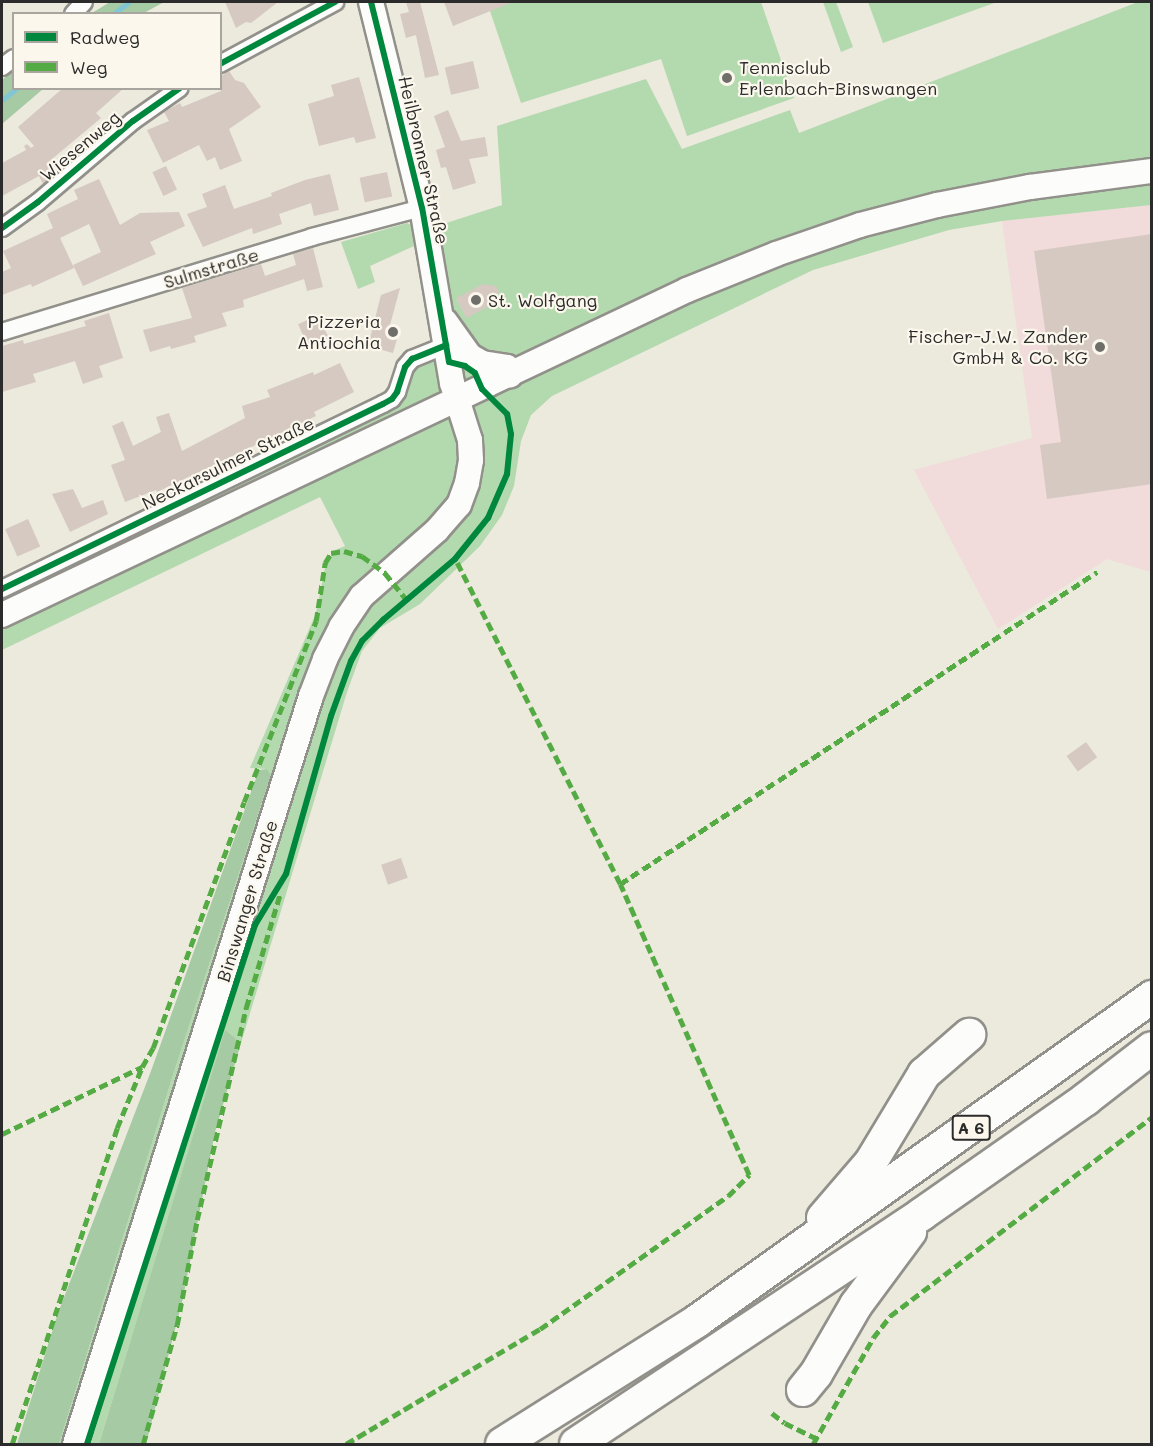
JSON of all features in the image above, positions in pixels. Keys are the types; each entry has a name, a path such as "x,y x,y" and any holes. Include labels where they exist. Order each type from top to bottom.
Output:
{"highway":[{"name":"A 6","path":"502,1444 698,1321 1152,997"},
{"path":"789,1257 872,1162 924,1074 969,1035"},
{"name":"A 6","path":"576,1444 922,1214 1086,1099 1152,1048"},
{"path":"802,1390 816,1374 856,1305 922,1214"}],"main road":[{"name":"Heilbronner Straße","path":"370,2 422,208 456,401"},
{"path":"2,615 687,290 860,225 937,205 1030,187 1152,171"},
{"path":"442,317 470,356 482,363 507,367 510,375"},
{"name":"Binswanger Straße","path":"75,1444 311,696 325,659 340,627 362,596 437,530 459,505 467,483 471,460 470,440 456,401"}],"street":[{"path":"222,63 335,2"},
{"name":"Wiesenweg","path":"2,228 38,201 133,121 177,90"},
{"name":"Sulmstraße","path":"2,332 312,237 422,208"},
{"name":"Neckarsulmer Straße","path":"2,589 383,404 392,399 397,392 405,367 412,359 446,345"}],"shaded area":[{"path":"1151,205 1151,572 1107,559 998,629 914,470 1032,438 1002,221"}],"green space":[{"path":"110,2 164,2 146,12 94,12"},
{"name":"Tennisclub Erlenbach-Binswangen","path":"487,2 761,2 794,98 687,136 661,59 521,103"},
{"path":"823,2 836,2 853,47 841,52"},
{"path":"868,2 997,2 883,43"},
{"path":"1138,2 1151,2 1151,205 1002,221 949,230 813,270 552,396 531,415 521,441 514,486 502,515 480,546 420,604 380,628 362,651 347,692 241,1043 225,1031 99,1444 59,1444 173,1075 271,775 267,769 250,768 316,613 325,568 335,550 345,546 320,497 2,650 2,594 408,383 414,369 467,346 446,294 434,227 502,205 497,126 646,79 682,149 790,110 799,133"},
{"path":"12,71 12,90 42,90 2,124 2,80"},
{"path":"407,223 411,225 414,246 370,266 375,282 358,289 341,242"},
{"path":"267,769 271,775 173,1075 59,1444 17,1444 58,1313 151,1071 259,770"},
{"path":"225,1030 241,1043 215,1132 183,1298 146,1444 99,1444"}],"building":[{"path":"225,2 278,2 251,23 246,22 236,28"},
{"path":"406,2 420,2 439,75 425,78 416,35 406,38 400,14 409,12"},
{"path":"444,2 513,2 453,26"},
{"path":"473,61 479,88 451,95 445,68"},
{"path":"229,71 235,80 244,83 261,107 229,129 242,161 220,170 215,157 207,161 199,145 163,163 147,130 169,121 164,112 180,103 182,107 221,91 222,76"},
{"path":"359,77 376,138 356,143 354,137 319,146 308,104 334,96 331,85"},
{"path":"61,90 122,90 96,113 101,118 46,164 55,174 43,184 39,176 2,196 2,163 26,150 24,146 27,144 31,148 34,146 18,127"},
{"path":"448,110 461,141 485,137 488,156 469,159 476,183 453,190 446,167 441,168 436,150 445,147 434,116"},
{"path":"166,166 177,190 163,196 152,172"},
{"path":"387,172 392,196 365,202 360,178"},
{"path":"330,174 339,210 314,216 311,203 279,214 282,224 253,234 252,228 203,247 187,214 207,207 202,194 225,185 234,209 272,196 271,193 305,180"},
{"path":"99,179 120,225 140,213 179,212 185,226 150,242 156,254 83,286 73,265 101,252 89,224 60,238 74,268 32,287 31,284 2,295 2,272 11,268 3,251 53,228 47,214 78,199 74,190"},
{"name":"Fischer-J.W. Zander GmbH & Co. KG","path":"1152,234 1152,484 1047,499 1040,445 1061,442 1034,251"},
{"path":"313,248 323,287 307,291 304,279 243,300 244,307 222,313 227,326 194,336 196,342 150,352 143,330 192,318 182,288 261,264 265,276 296,265 293,254"},
{"name":"St. Wolfgang","path":"483,284 496,286 499,292 497,297 493,304 466,318 456,298"},
{"path":"400,288 390,325 400,328 393,353 368,346 381,295"},
{"path":"109,313 123,358 99,366 103,377 83,384 75,361 33,374 36,382 2,392 2,346 23,340 24,344 86,326 84,321"},
{"path":"318,315 328,336 308,345 298,324"},
{"path":"340,363 354,392 314,412 316,416 157,492 156,490 125,502 111,465 125,460 112,426 123,421 133,446 161,432 156,417 169,413 182,451 245,418 242,406 270,397 267,390 313,372 314,375"},
{"path":"73,489 82,508 103,500 108,514 70,532 52,494"},
{"path":"28,519 40,546 17,557 5,529"},
{"path":"1086,742 1097,757 1078,771 1067,756"},
{"path":"401,858 408,878 388,885 381,865"}],"waterway":[{"path":"116,12 129,2"},
{"path":"2,100 14,90"}],"marked path":[{"path":"12,1444 117,1128 142,1067 153,1048 244,802 316,621 325,563 331,553 344,551 362,556 385,573 408,601"},
{"path":"346,1444 540,1329 728,1196 749,1175 620,884 455,559"},
{"path":"620,884 1097,572"},
{"path":"143,1444 177,1325 197,1220 246,1008 280,894"},
{"path":"2,1134 142,1067"},
{"path":"813,1444 873,1338 890,1316 1152,1117"},
{"path":"772,1413 785,1423 816,1438"}],"cycle path":[{"path":"222,63 335,2"},
{"path":"87,1444 255,925 286,874 331,716 351,661 362,641 383,620 455,559 488,518 507,474 511,434 507,414 482,389 475,373 465,366 449,362 422,208 371,2"},
{"path":"2,228 38,202 133,121 177,90"},
{"path":"2,589 383,404 392,399 397,392 405,367 412,359 446,345"}],"place":[{"name":"Tennisclub Erlenbach-Binswangen","path":"727,78"},
{"name":"St. Wolfgang","path":"476,300"},
{"name":"Pizzeria Antiochia","path":"393,332"},
{"name":"Fischer-J.W. Zander GmbH & Co. KG","path":"1100,347"}]}
